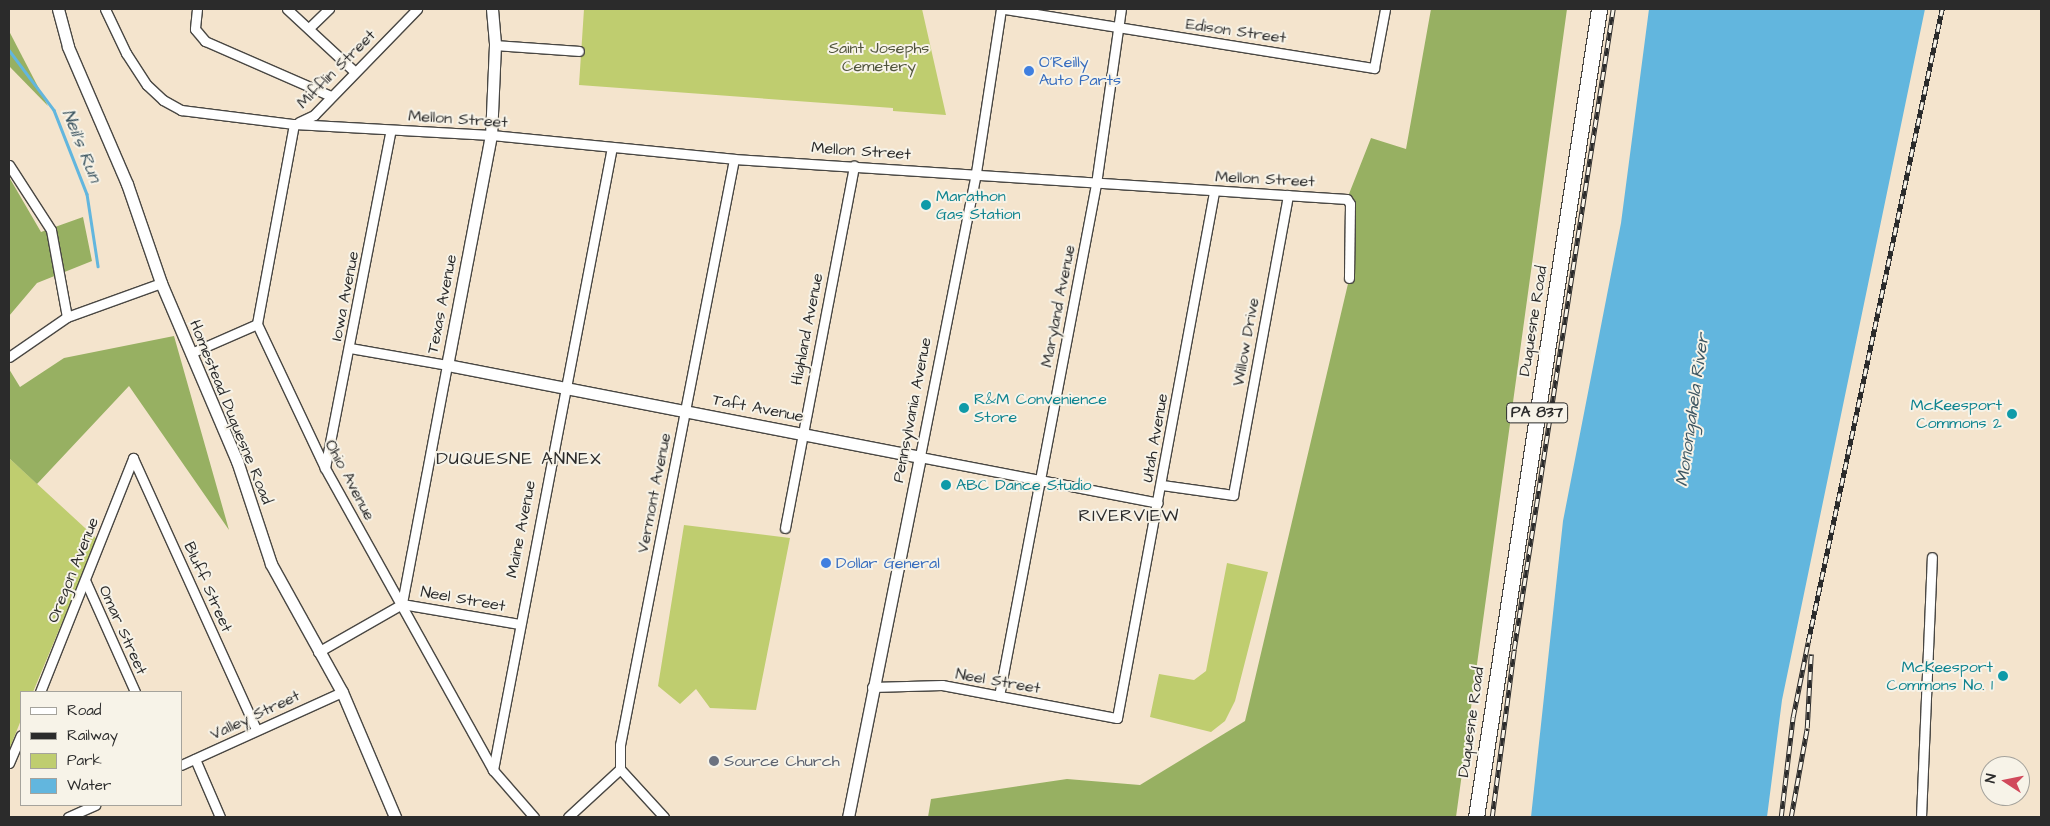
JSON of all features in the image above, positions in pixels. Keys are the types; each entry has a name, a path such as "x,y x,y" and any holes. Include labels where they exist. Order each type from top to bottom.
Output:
{"main road":[{"name":"Duquesne Road","path":"1476,817 1482,761 1599,9"}],"street":[{"name":"Homestead Duquesne Road","path":"58,9 68,47 127,184 161,283 237,461 271,564 318,652 342,692 395,817"},
{"name":"Mellon Street","path":"105,9 126,53 147,85 163,100 181,110 294,124 491,135 734,159 854,165 976,173 1096,184 1347,199 1350,204 1349,278"},
{"path":"197,9 195,29 206,40 332,96"},
{"path":"287,9 354,71"},
{"path":"309,28 329,9"},
{"name":"Mifflin Street","path":"294,124 314,115 354,71 417,9"},
{"name":"Texas Avenue","path":"402,604 491,135 494,45 492,9"},
{"name":"Edison Street","path":"1003,9 1118,29 1374,68 1385,9"},
{"name":"Pennsylvania Avenue","path":"848,817 872,686 920,457 976,173 1003,9"},
{"name":"Maryland Avenue","path":"999,696 1096,184 1121,9"},
{"path":"494,45 579,50"},
{"path":"191,353 257,324 294,124"},
{"name":"Iowa Avenue","path":"325,468 350,348 391,130"},
{"name":"Maine Avenue","path":"493,770 518,624 612,147"},
{"name":"Vermont Avenue","path":"620,769 620,745 734,159"},
{"path":"9,165 51,230 67,317"},
{"name":"Highland Avenue","path":"785,528 854,165"},
{"name":"Utah Avenue","path":"1117,718 1162,485 1214,192"},
{"name":"Willow Drive","path":"1162,485 1233,495 1288,195"},
{"path":"9,357 67,317 161,283"},
{"name":"Ohio Avenue","path":"257,324 325,468 493,770 534,817"},
{"name":"Taft Avenue","path":"350,348 685,410 1158,502"},
{"name":"Oregon Avenue","path":"40,691 134,458"},
{"name":"Bluff Street","path":"134,458 256,729"},
{"path":"1921,817 1932,557"},
{"name":"Omar Street","path":"85,580 134,691"},
{"path":"318,652 402,604"},
{"name":"Neel Street","path":"402,604 518,624"},
{"name":"Neel Street","path":"872,686 938,686 1117,718"},
{"name":"Valley Street","path":"182,765 256,729 342,692"},
{"path":"9,763 20,737"},
{"path":"195,760 220,817"},
{"path":"568,817 620,769 664,817"},
{"path":"68,817 90,806"}],"green space":[{"name":"Saint Josephs Cemetery","path":"584,9 922,9 946,115 893,111 893,108 579,85"},
{"path":"1431,9 1567,9 1456,817 928,817 931,799 1067,779 1140,785 1245,721 1351,271 1347,199 1371,138 1406,149"},
{"path":"9,31 48,106 9,66"},
{"path":"9,177 41,232 83,217 92,261 37,283 9,316"},
{"path":"174,336 229,530 129,386 37,484 9,458 9,369 20,387 64,358"},
{"path":"9,458 97,539 33,691 20,691 20,722 9,750"},
{"path":"684,525 790,538 756,710 710,708 696,689 680,704 658,686"},
{"path":"1227,563 1268,572 1235,701 1225,721 1211,732 1150,717 1159,674 1194,680 1206,671"}],"water":[{"name":"Monongahela River","path":"1649,9 1925,9 1782,700 1767,817 1531,817 1563,521 1621,223"}],"waterway":[{"name":"Neil's Run","path":"9,50 54,110 87,194 98,266"}],"railway":[{"path":"1492,817 1514,649 1613,9"},
{"path":"1781,817 1793,717 1942,9"},
{"path":"1791,817 1807,728 1811,654"}],"place":[{"name":"O'Reilly Auto Parts","path":"1029,71"},
{"name":"Marathon Gas Station","path":"926,205"},
{"name":"R&M Convenience Store","path":"964,408"},
{"name":"McKeesport Commons 2","path":"2012,414"},
{"name":"ABC Dance Studio","path":"946,485"},
{"name":"Dollar General","path":"826,563"},
{"name":"McKeesport Commons No. 1","path":"2003,676"},
{"name":"Source Church","path":"714,761"}],"district":[{"name":"DUQUESNE ANNEX","path":"519,459"},
{"name":"RIVERVIEW","path":"1129,516"}]}
